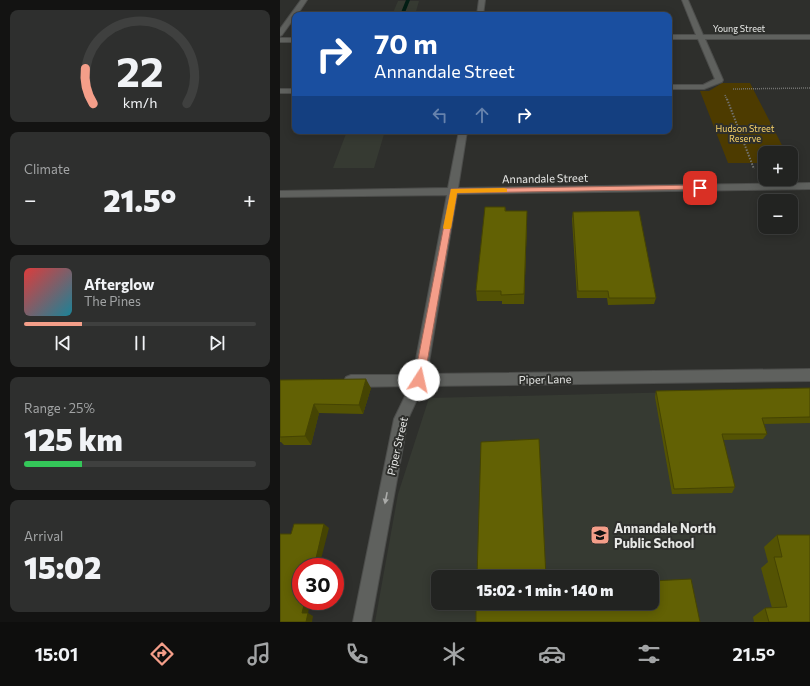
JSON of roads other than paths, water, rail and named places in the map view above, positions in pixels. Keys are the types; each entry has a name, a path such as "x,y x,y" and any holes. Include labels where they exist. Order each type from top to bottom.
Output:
{"street":[{"path":"296,12 304,0"},
{"path":"480,12 482,0"},
{"path":"672,87 704,87 719,80 685,0"},
{"path":"280,34 292,17"},
{"name":"Young Street","path":"672,37 810,37"},
{"path":"280,40 292,40"},
{"path":"280,91 292,91"},
{"name":"Piper Street","path":"362,622 401,420 419,380 454,191 463,134"},
{"name":"Annandale Street","path":"280,194 810,186"},
{"name":"Piper Lane","path":"342,381 810,375"}],"waterway":[{"path":"403,12 408,0"}],"place":[{"name":"Annandale North Public School","path":"600,535"}],"park label":[{"name":"Hudson Street Reserve","path":"745,134"}]}
